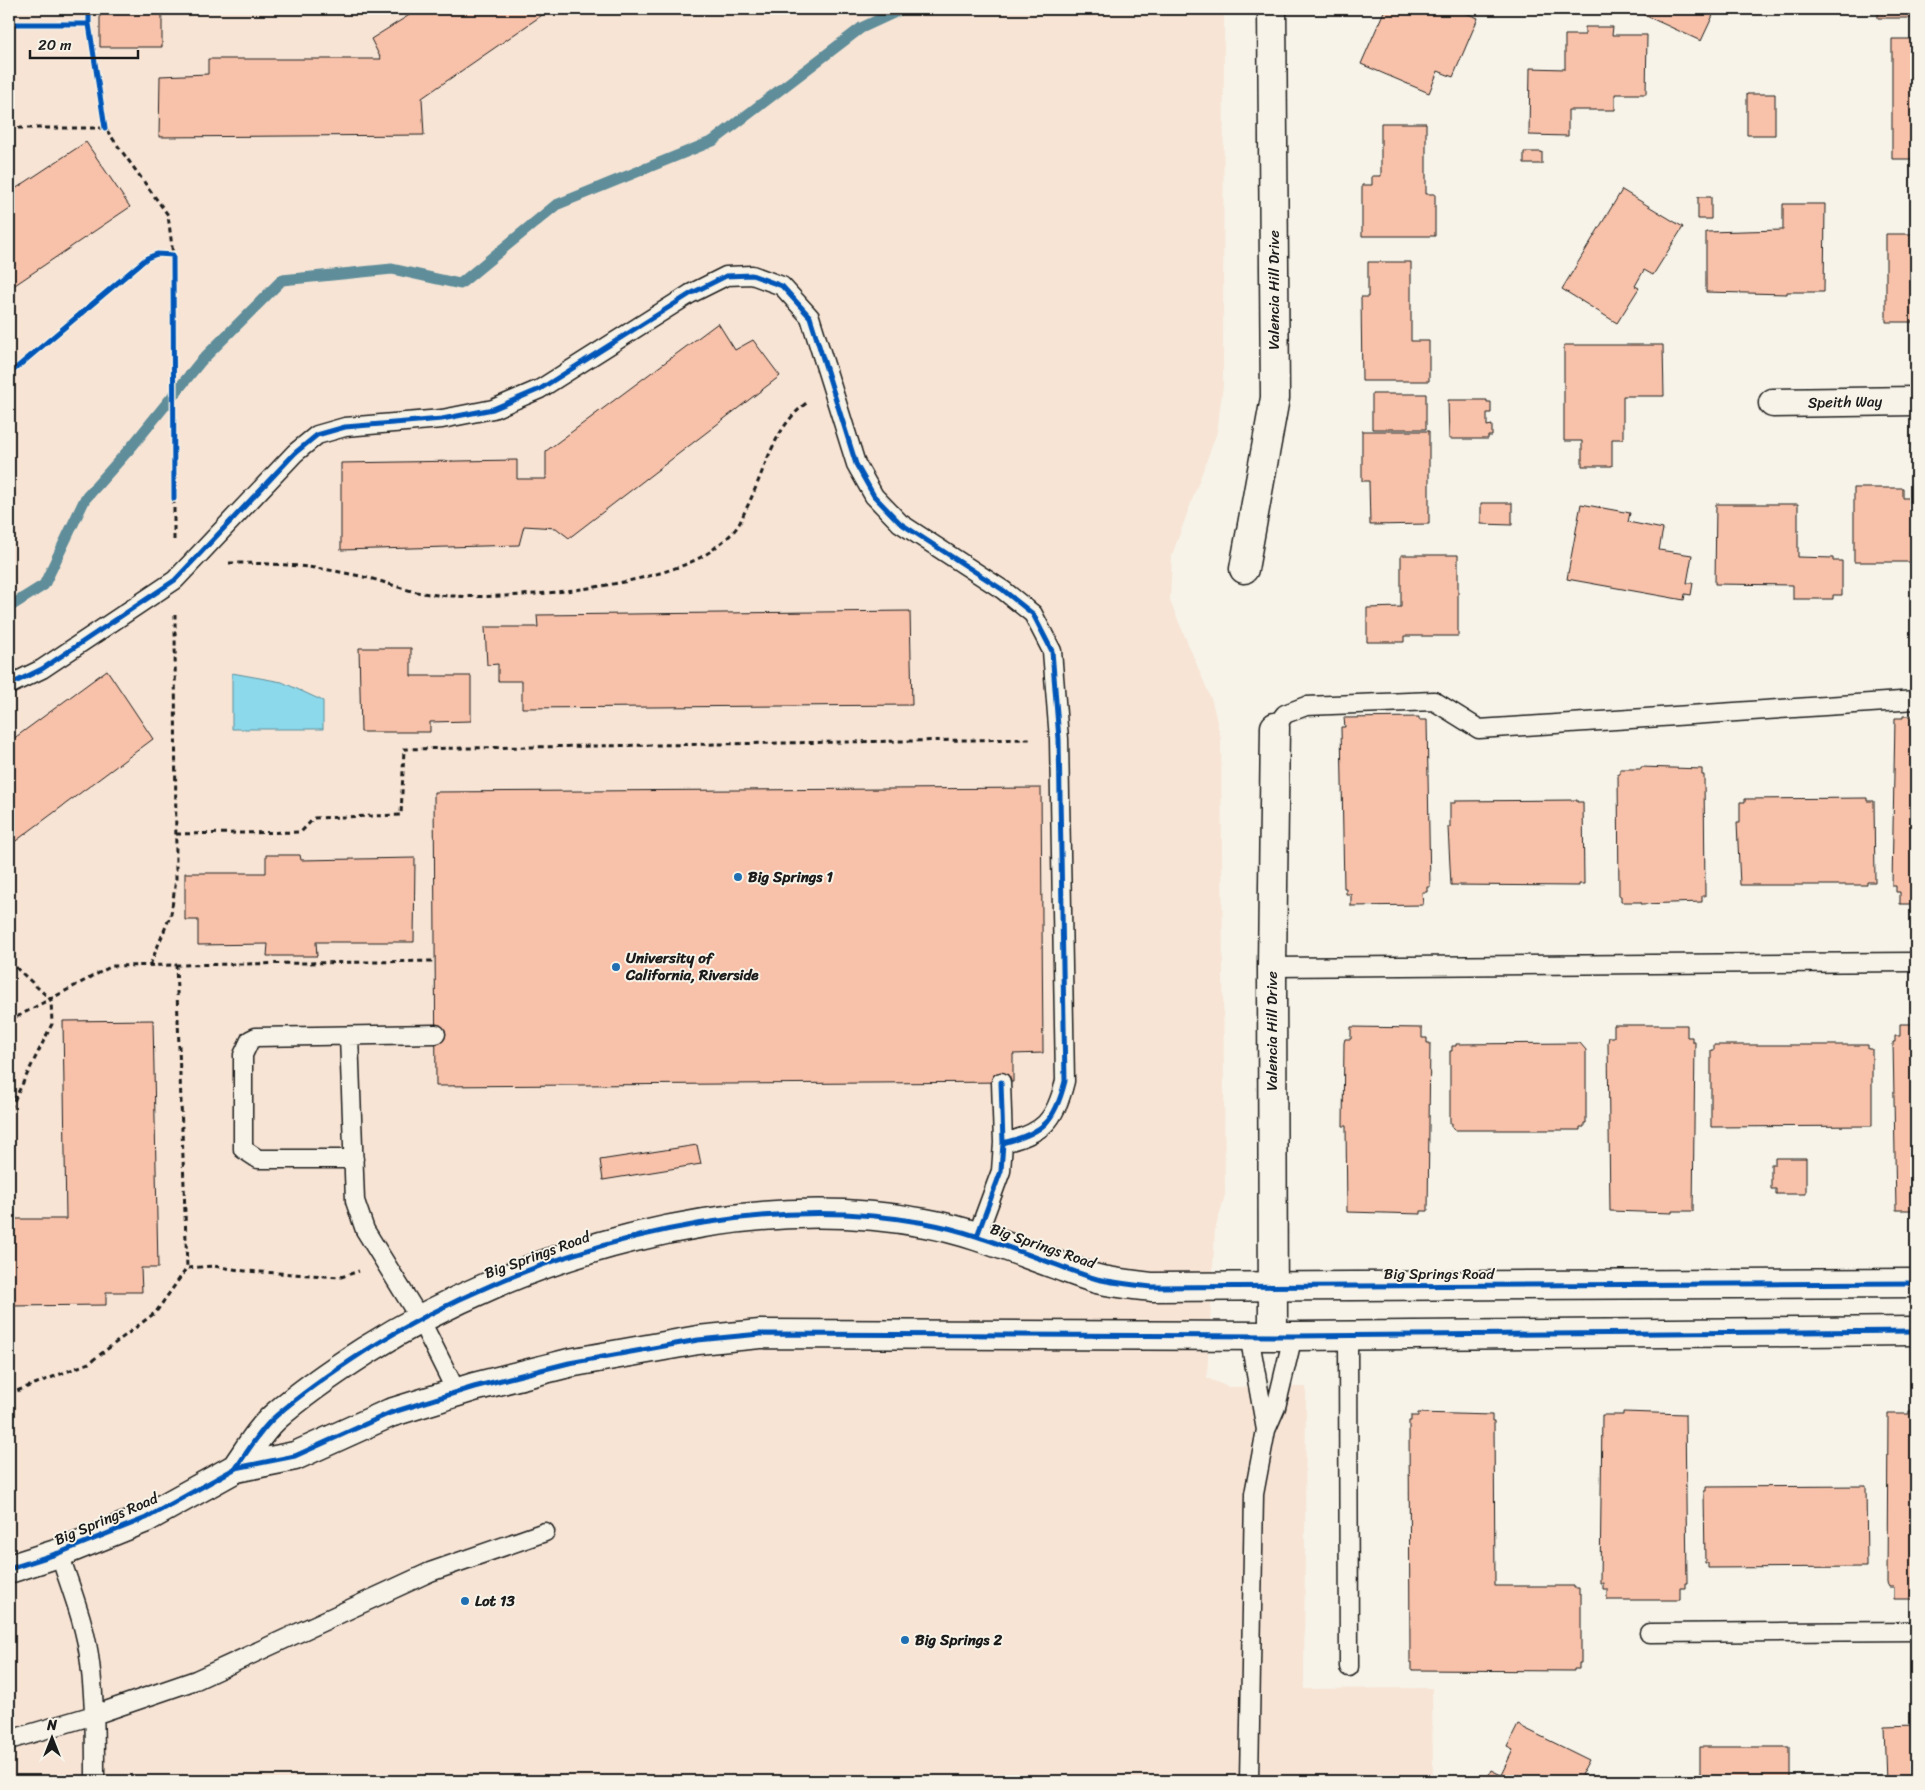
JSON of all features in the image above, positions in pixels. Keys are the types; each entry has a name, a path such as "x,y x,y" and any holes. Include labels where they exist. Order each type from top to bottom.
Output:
{"street":[{"name":"Valencia Hill Drive","path":"1244,569 1275,398 1272,9"},
{"name":"Speith Way","path":"1773,403 1916,401"},
{"name":"Valencia Hill Drive","path":"1272,1335 1272,967 1275,728"},
{"name":"Big Springs Road","path":"236,1468 274,1418 334,1371 420,1319 470,1294 584,1249 671,1229 750,1218 830,1213 876,1216 927,1223 977,1236 1096,1278 1152,1287 1273,1288 1916,1283"},
{"name":"Big Springs Road","path":"9,1569 59,1553 146,1518 236,1468 295,1456 390,1413 569,1363 698,1340 760,1334 1348,1335 1916,1331"}],"lane":[{"path":"9,684 42,668 175,580 294,453 317,435 345,427 442,419 493,409 540,389 690,294 726,276 752,275 782,286 810,318 856,464 874,496 900,523 1003,590 1033,614 1052,651 1060,739 1065,1082 1059,1106 1042,1128 1025,1137 1004,1143"},
{"path":"1275,728 1285,714 1306,706 1326,704 1434,701 1479,729 1916,700"},
{"path":"1272,967 1916,962"},
{"path":"354,1159 258,1159 244,1149 244,1055 250,1040 256,1037 436,1034"},
{"path":"349,1036 355,1200 366,1230 420,1319 457,1393"},
{"path":"977,1236 1001,1171 1004,1143 1001,1082"},
{"path":"1249,1781 1254,1494 1266,1430 1272,1335"},
{"path":"1266,1430 1276,1407 1272,1335"},
{"path":"1348,1335 1349,1667"},
{"path":"9,1740 94,1715 196,1680 430,1572 545,1532"},
{"path":"59,1553 81,1620 90,1662 94,1715 95,1781"},
{"path":"1649,1633 1916,1631"}],"path":[{"path":"89,9 89,24 105,128 168,214 173,265"},
{"path":"9,24 89,24"},
{"path":"9,128 105,128"},
{"path":"165,255 173,255"},
{"path":"192,563 288,563 366,577 422,593 472,596 574,589 657,575 710,551 735,530 752,498 780,431 798,409 832,386"},
{"path":"150,965 171,914 176,879 174,489"},
{"path":"176,834 300,832 314,818 401,815 404,750 1060,739"},
{"path":"9,960 51,1000 52,1024 9,1111"},
{"path":"9,1021 112,966 435,961"},
{"path":"9,1394 89,1363 156,1312 187,1268 176,964"},
{"path":"187,1268 214,1266 246,1271 341,1277 385,1261"}],"shaded area":[{"name":"University of California, Riverside","path":"9,9 1224,9 1223,385 1217,432 1172,555 1170,601 1212,701 1221,739 1225,1195 1215,1230 1207,1378 1228,1387 1306,1387 1304,1689 1432,1688 1433,1781 9,1781"}],"water":[{"path":"232,673 282,682 323,701 323,729 232,729"}],"building":[{"path":"100,9 162,9 162,47 100,47"},
{"path":"419,9 551,9 422,98 424,135 159,137 160,76 208,74 208,59 381,59 371,39"},
{"path":"1385,9 1395,9 1405,13 1407,9 1456,9 1478,18 1453,77 1438,71 1429,93 1361,64"},
{"path":"1631,9 1716,9 1701,41"},
{"path":"1878,9 1916,9 1916,18 1878,18"},
{"path":"1585,27 1613,27 1612,35 1647,35 1646,94 1615,94 1615,110 1568,110 1568,136 1529,135 1530,68 1565,69 1565,35 1585,35"},
{"path":"1892,39 1916,39 1916,159 1892,159"},
{"path":"1747,94 1775,94 1775,135 1747,135"},
{"path":"1381,123 1426,123 1426,194 1435,194 1435,236 1362,236 1362,185 1372,185 1372,176 1381,176"},
{"path":"86,142 130,207 9,289 9,193"},
{"path":"1524,152 1542,152 1542,164 1524,164"},
{"path":"1622,190 1683,227 1653,275 1644,270 1635,286 1639,288 1617,323 1562,289"},
{"path":"1698,197 1711,197 1711,219 1698,219"},
{"path":"1915,198 1916,322 1886,322 1886,234 1915,234"},
{"path":"1783,204 1825,204 1824,292 1787,292 1787,294 1706,292 1706,232 1783,230"},
{"path":"1368,262 1411,262 1411,341 1429,341 1429,381 1362,381 1361,297 1368,297"},
{"path":"718,323 735,350 753,340 780,376 569,538 556,528 524,526 519,545 341,550 341,463 517,460 517,479 546,479 546,451"},
{"path":"1564,345 1663,345 1664,396 1623,396 1623,439 1612,439 1612,466 1582,466 1582,441 1564,441"},
{"path":"1372,394 1426,394 1426,429 1372,429"},
{"path":"1448,400 1487,400 1487,402 1491,402 1491,413 1487,413 1487,426 1492,425 1492,436 1488,436 1488,439 1449,439"},
{"path":"1362,431 1429,431 1429,524 1370,525 1369,481 1362,481"},
{"path":"1854,488 1903,488 1903,498 1916,498 1916,562 1854,562"},
{"path":"1481,503 1512,503 1512,525 1481,524"},
{"path":"1581,504 1630,513 1628,522 1663,529 1659,550 1692,555 1687,583 1693,583 1691,595 1685,594 1684,600 1567,579"},
{"path":"1716,504 1798,504 1798,557 1833,558 1833,561 1842,561 1842,595 1833,595 1833,599 1793,599 1793,585 1715,584"},
{"path":"1401,555 1458,555 1458,636 1404,636 1404,642 1367,642 1367,608 1401,607"},
{"path":"910,611 912,705 522,708 522,681 498,681 498,664 487,665 485,627 538,627 537,615"},
{"path":"359,648 411,648 411,676 471,676 471,721 430,722 430,732 361,732"},
{"path":"107,670 153,739 9,846 9,742"},
{"path":"1903,716 1916,716 1916,904 1900,904 1900,892 1896,892 1896,886 1892,886 1895,718 1903,718"},
{"path":"1419,717 1419,720 1427,720 1430,887 1427,887 1427,892 1422,892 1423,905 1351,906 1351,894 1346,894 1346,888 1344,888 1341,727 1345,727 1344,718"},
{"path":"1641,767 1702,769 1702,775 1704,775 1705,896 1702,896 1702,902 1641,904 1641,902 1621,902 1621,896 1619,896 1618,774 1620,774 1620,769 1641,769"},
{"name":"Big Springs 1","path":"1041,788 1043,1053 1013,1054 1013,1082 436,1086 434,792"},
{"path":"1867,798 1867,801 1874,801 1875,882 1867,882 1867,885 1740,885 1737,823 1740,823 1740,802 1745,802 1745,799"},
{"path":"1577,800 1577,802 1583,802 1584,884 1579,884 1579,886 1451,885 1448,827 1450,827 1450,803 1455,803 1455,801"},
{"path":"266,855 300,855 301,860 415,858 414,942 316,942 317,956 267,956 268,944 198,945 198,920 185,920 185,873 266,873"},
{"path":"153,1020 158,1268 141,1268 142,1292 106,1292 106,1305 9,1306 9,1219 66,1219 63,1021"},
{"path":"1900,1024 1916,1024 1916,1210 1896,1210 1893,1042 1895,1042 1895,1036 1900,1036"},
{"path":"1614,1025 1687,1025 1687,1037 1692,1037 1692,1042 1695,1042 1693,1211 1672,1211 1672,1213 1610,1211 1608,1042 1609,1037 1614,1037"},
{"path":"1351,1027 1422,1028 1422,1038 1427,1038 1427,1043 1430,1043 1428,1211 1421,1211 1421,1214 1347,1212 1346,1126 1343,1126 1344,1043 1345,1039 1351,1039"},
{"path":"1580,1043 1586,1050 1586,1123 1584,1123 1584,1127 1580,1127 1580,1130 1454,1130 1452,1128 1452,1123 1450,1124 1450,1051 1452,1051 1452,1046 1456,1046 1456,1044"},
{"path":"1714,1045 1868,1045 1868,1049 1872,1049 1872,1126 1711,1127 1711,1050 1714,1050"},
{"path":"697,1145 701,1164 603,1180 600,1160"},
{"path":"1775,1158 1806,1158 1806,1194 1776,1194 1776,1189 1771,1189 1771,1164 1775,1164"},
{"path":"1909,1411 1916,1411 1916,1599 1894,1599 1894,1587 1889,1587 1887,1583 1888,1414 1909,1414"},
{"path":"1623,1412 1685,1414 1687,1583 1685,1583 1685,1588 1680,1588 1680,1600 1607,1600 1607,1589 1603,1589 1603,1583 1600,1583 1602,1415 1623,1415"},
{"path":"1418,1413 1492,1415 1492,1421 1494,1421 1495,1586 1574,1586 1574,1588 1579,1588 1579,1594 1581,1594 1581,1663 1579,1663 1579,1669 1574,1669 1574,1671 1412,1670 1412,1662 1410,1662 1409,1421 1411,1421 1411,1416 1418,1416"},
{"path":"1866,1486 1867,1567 1708,1568 1708,1563 1705,1563 1704,1491 1706,1491 1706,1487"},
{"path":"1518,1725 1589,1760 1581,1775 1593,1781 1486,1781 1491,1770 1501,1775 1513,1750 1507,1747"},
{"path":"1916,1725 1916,1781 1886,1781 1884,1726"},
{"path":"1700,1747 1790,1747 1790,1781 1700,1781"}],"waterway":[{"path":"9,607 44,585 85,499 133,445 201,361 282,280 392,269 460,284 556,205 713,141 861,28 902,9"}],"cycle path":[{"path":"9,24 89,24 89,9"},
{"path":"89,24 105,128"},
{"path":"9,374 147,258 157,254 173,255 174,499"},
{"path":"9,685 42,669 175,580 295,453 317,435 345,427 442,419 493,409 540,389 690,294 726,276 752,275 782,286 810,317 856,464 874,496 900,523 1003,590 1033,614 1052,651 1059,739 1065,1081 1057,1107 1045,1124 1028,1135 1003,1143"},
{"path":"977,1236 1001,1171 1003,1143 1001,1082"},
{"path":"236,1468 265,1428 276,1416 297,1399 365,1351 427,1316 493,1284 562,1258 634,1237 708,1222 782,1215 854,1215 925,1223 975,1236 1097,1279 1152,1287 1916,1283"},
{"path":"9,1569 59,1553 146,1518 236,1468 295,1456 390,1413 474,1387 569,1363 698,1340 760,1334 1293,1336 1916,1331"}],"place":[{"name":"Big Springs 1","path":"738,877"},
{"name":"University of California, Riverside","path":"616,967"},
{"name":"Lot 13","path":"465,1601"},
{"name":"Big Springs 2","path":"905,1640"}]}
